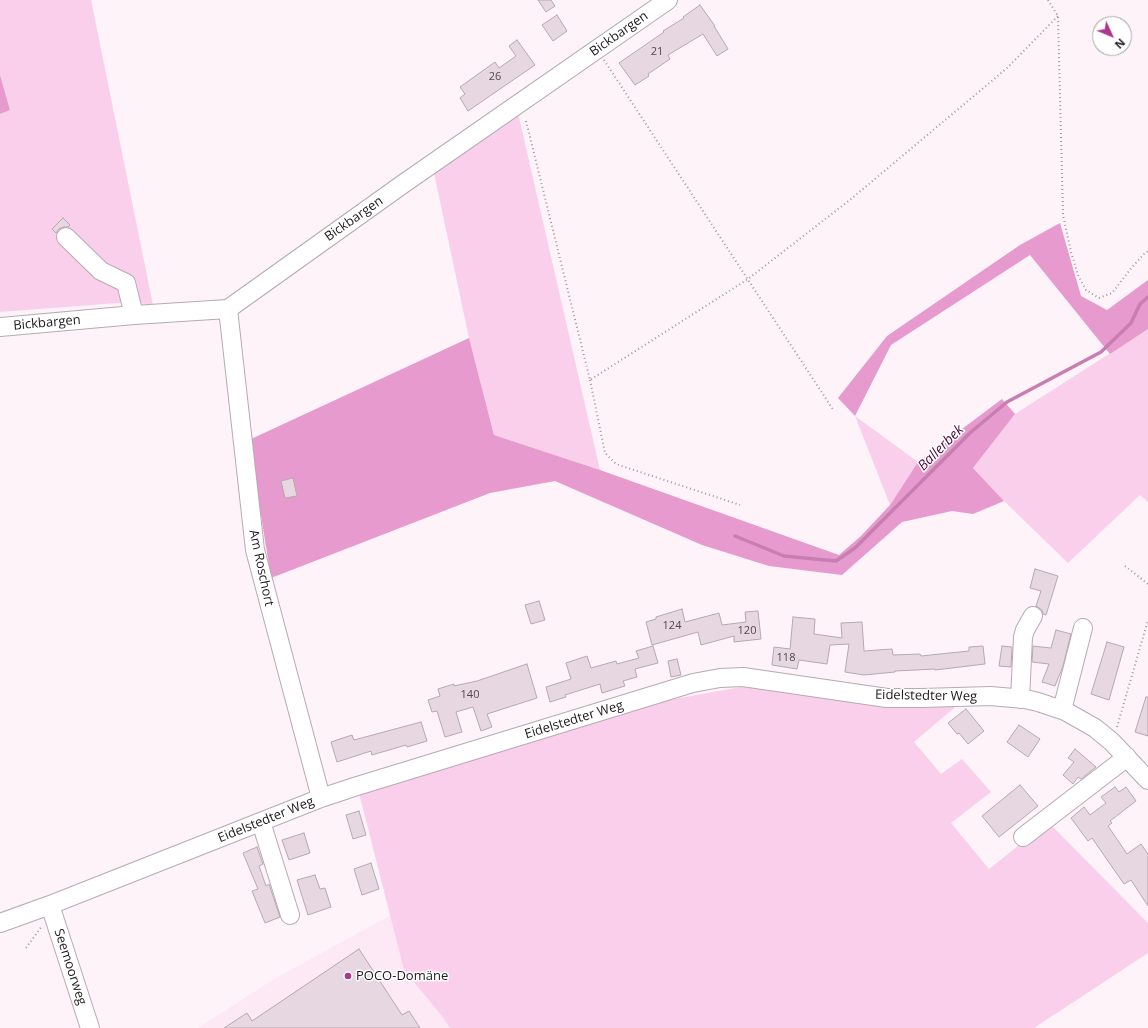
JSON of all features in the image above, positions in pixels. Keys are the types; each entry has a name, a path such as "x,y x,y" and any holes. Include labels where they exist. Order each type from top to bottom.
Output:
{"street":[{"name":"Bickbargen","path":"0,327 134,315 228,309 668,0"},
{"path":"66,237 101,271 126,283 134,315"},
{"name":"Am Roschort","path":"228,309 255,550 321,798"},
{"path":"1020,699 1023,637 1025,630 1033,616"},
{"path":"1062,710 1083,628"},
{"name":"Eidelstedter Weg","path":"0,923 51,909 321,798 693,683 720,678 743,677 887,698 990,696 1038,702 1062,710 1095,728 1112,742 1148,780"},
{"path":"1023,837 1127,757"},
{"path":"261,822 290,915"},
{"name":"Seemoorweg","path":"51,909 90,1028"}],"path":[{"path":"1048,0 1058,16 1063,215 1071,252 1078,275 1086,290 1099,298 1112,293 1133,266 1145,253 1148,252"},
{"path":"590,380 748,279 851,199 1006,69 1058,16"},
{"path":"597,49 834,411"},
{"path":"526,121 590,380 605,453 616,464 740,505"},
{"path":"1125,566 1148,584"},
{"path":"1112,742 1148,620"},
{"path":"26,948 51,909"}],"shaded area":[{"path":"0,0 91,0 153,305 131,302 0,312 0,114 10,110 0,75"},
{"path":"0,75 10,110 0,114"},
{"path":"518,113 600,470 494,435 469,338 434,173"},
{"path":"1060,223 1081,296 1107,310 1148,280 1148,329 1110,354 1030,255 891,345 855,416 838,398 887,336 1020,245"},
{"path":"1148,329 1148,502 1140,495 1068,563 1004,501 973,468 1015,414"},
{"path":"469,338 494,435 600,470 839,555 861,536 890,505 918,462 1002,399 1015,414 973,468 1004,501 973,514 952,511 902,522 842,575 769,566 702,545 555,481 490,493 271,578 249,440"},
{"path":"855,416 918,462 890,505"},
{"path":"741,687 842,697 960,703 914,742 941,774 962,759 991,792 951,823 989,869 1048,822 1148,923 1148,953 1034,1028 450,1028 404,970 359,793 663,701"},
{"path":"391,915 404,970 450,1028 198,1028 274,979"}],"building":[{"path":"538,0 551,0 555,6 546,12"},
{"path":"700,5 715,26 728,49 717,56 703,34 668,55 670,59 635,85 619,63 664,32 663,31 684,18 683,17"},
{"path":"557,15 567,31 553,41 542,25"},
{"path":"517,40 535,65 468,111 460,98 465,94 460,87 495,62 499,68 516,56 509,46"},
{"path":"63,218 70,225 59,229 56,233 52,229"},
{"path":"293,478 297,496 285,498 281,481"},
{"path":"1035,569 1058,576 1046,615 1043,614 1042,610 1036,606 1041,591 1030,588"},
{"path":"539,601 545,620 531,624 525,605"},
{"path":"682,609 685,622 719,613 722,625 746,622 745,612 758,611 761,639 734,642 734,636 701,645 698,632 652,645 646,622 656,619 656,617"},
{"path":"793,617 815,619 814,634 842,638 841,623 862,622 864,651 892,649 893,655 920,654 921,656 969,651 969,647 983,646 985,664 935,670 895,671 864,675 845,672 849,644 830,645 827,664 799,660 797,669 772,665 774,647 790,649"},
{"path":"1056,630 1071,634 1063,666 1055,686 1042,682 1049,664 1032,662 1033,646 1051,648"},
{"path":"1107,642 1124,647 1109,700 1091,694"},
{"path":"653,646 658,663 635,669 637,677 623,681 625,686 602,693 600,684 565,695 566,697 550,702 546,687 571,679 566,663 587,656 591,668 616,661 617,664 639,658 636,651"},
{"path":"1002,646 1012,647 1011,667 999,666"},
{"path":"677,659 681,675 671,677 668,661"},
{"path":"527,664 537,698 487,714 492,727 481,731 473,707 456,712 462,732 445,737 437,711 432,712 428,700 440,696 438,689 454,684 454,686 477,681"},
{"path":"1146,697 1148,697 1148,736 1135,732"},
{"path":"966,709 984,731 968,744 948,723"},
{"path":"421,722 427,741 407,747 406,745 372,755 371,751 337,762 331,742 352,735 354,740"},
{"path":"1019,725 1040,739 1028,757 1007,742"},
{"path":"1075,749 1096,767 1081,779 1078,777 1073,784 1063,775 1074,762 1068,758"},
{"path":"1020,785 1038,806 999,837 982,816"},
{"path":"1115,787 1119,792 1126,787 1136,801 1110,821 1112,823 1108,826 1127,854 1141,844 1148,854 1148,906 1131,880 1124,884 1092,838 1088,841 1071,818 1084,807 1090,815 1106,803 1101,797"},
{"path":"359,811 366,835 353,839 346,815"},
{"path":"304,833 310,853 289,860 282,840"},
{"path":"257,847 263,864 259,866 266,886 269,884 280,917 265,923 252,891 258,889 243,853"},
{"path":"371,863 379,889 362,895 354,869"},
{"path":"315,875 320,889 325,888 331,907 308,915 297,880"},
{"name":"POCO-Domäne","path":"359,949 402,1015 409,1011 420,1028 224,1028 247,1013 252,1021"}],"waterway":[{"name":"Ballerbek","path":"735,536 784,556 836,561 855,548 971,432 1007,402 1101,352 1131,323 1140,304 1148,297"}],"place":[{"name":"POCO-Domäne","path":"348,976"}]}
